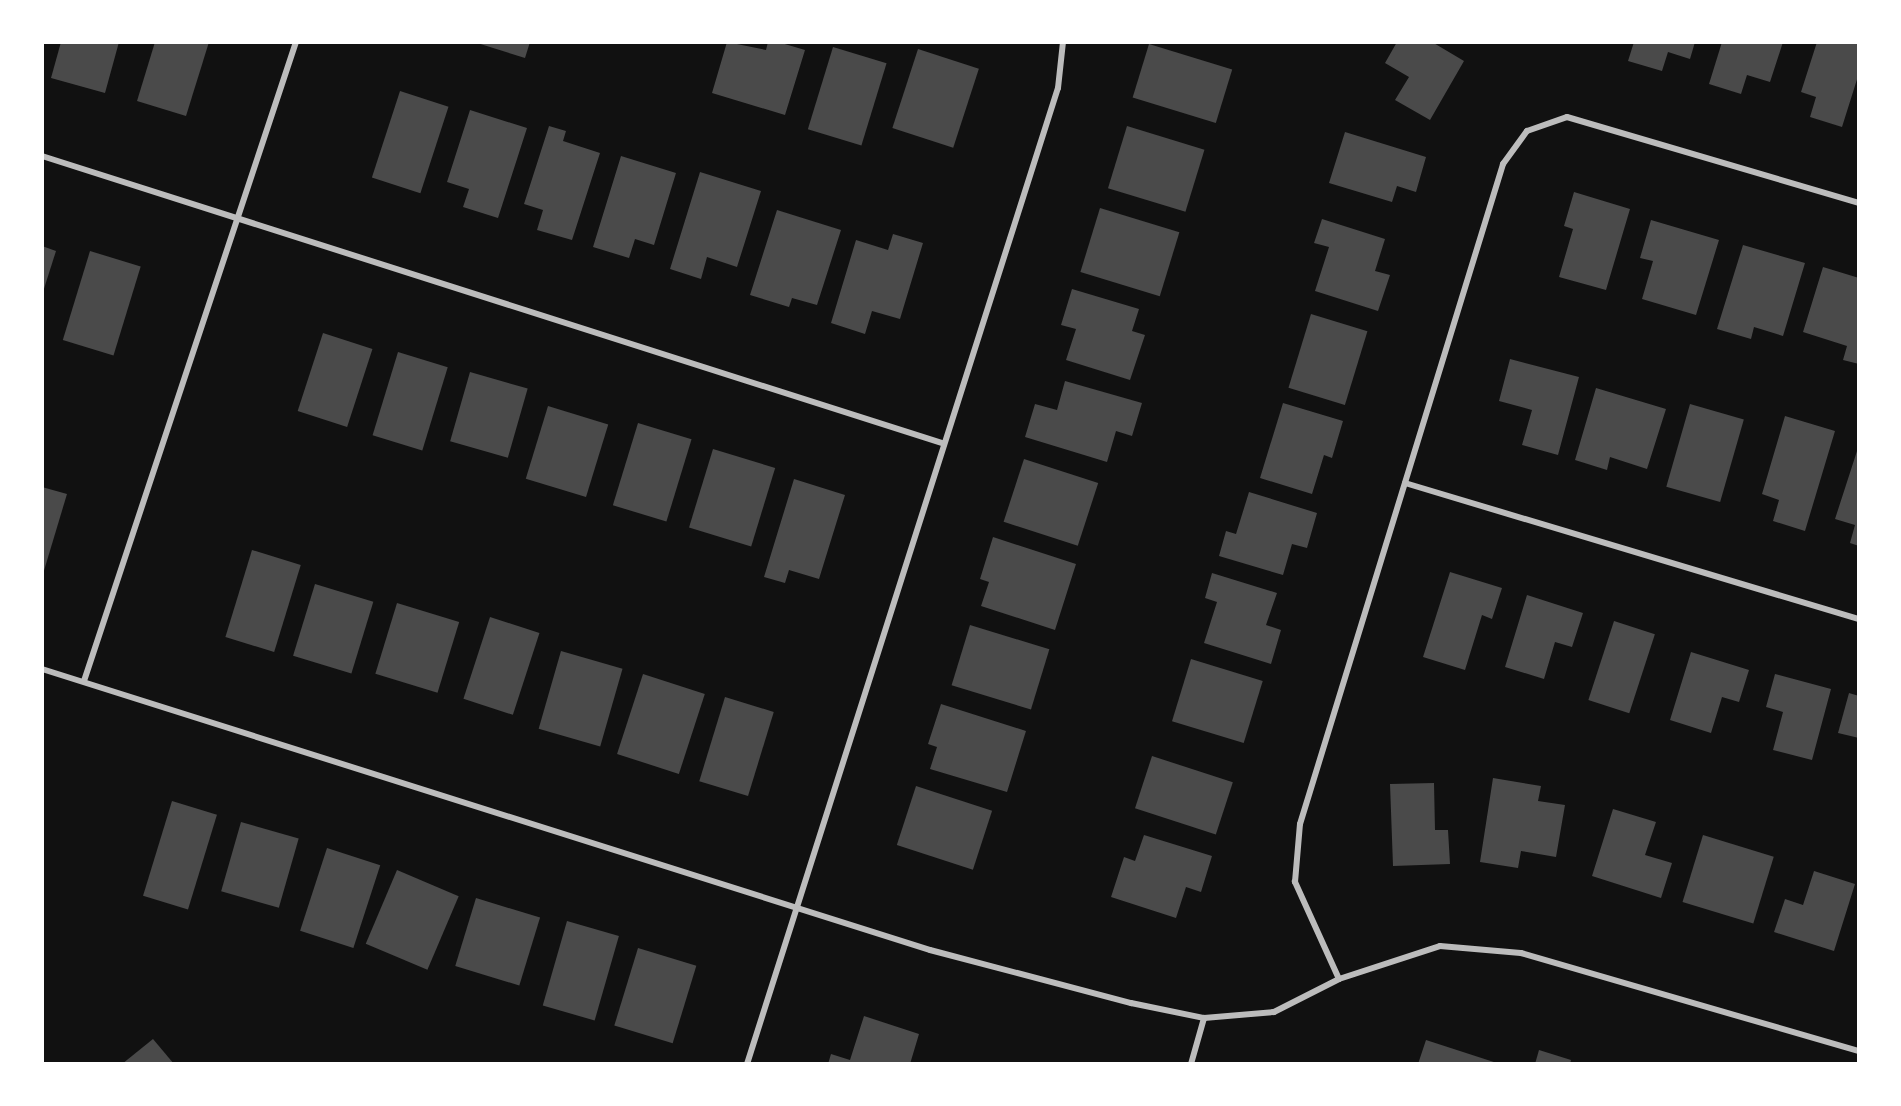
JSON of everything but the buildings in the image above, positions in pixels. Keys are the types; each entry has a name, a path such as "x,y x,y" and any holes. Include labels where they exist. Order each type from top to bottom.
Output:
{"street":[{"path":"84,681 296,42"},
{"path":"747,1064 942,443 1058,88 1063,42"},
{"path":"1339,979 1295,882 1300,824 1503,164 1527,131 1567,117 1859,203"},
{"path":"42,156 239,216 942,443"},
{"path":"1405,483 1859,619"},
{"path":"42,669 930,950 1204,1018 1274,1012 1339,979 1440,946 1521,953 1859,1051"},
{"path":"1191,1064 1204,1018"}]}
